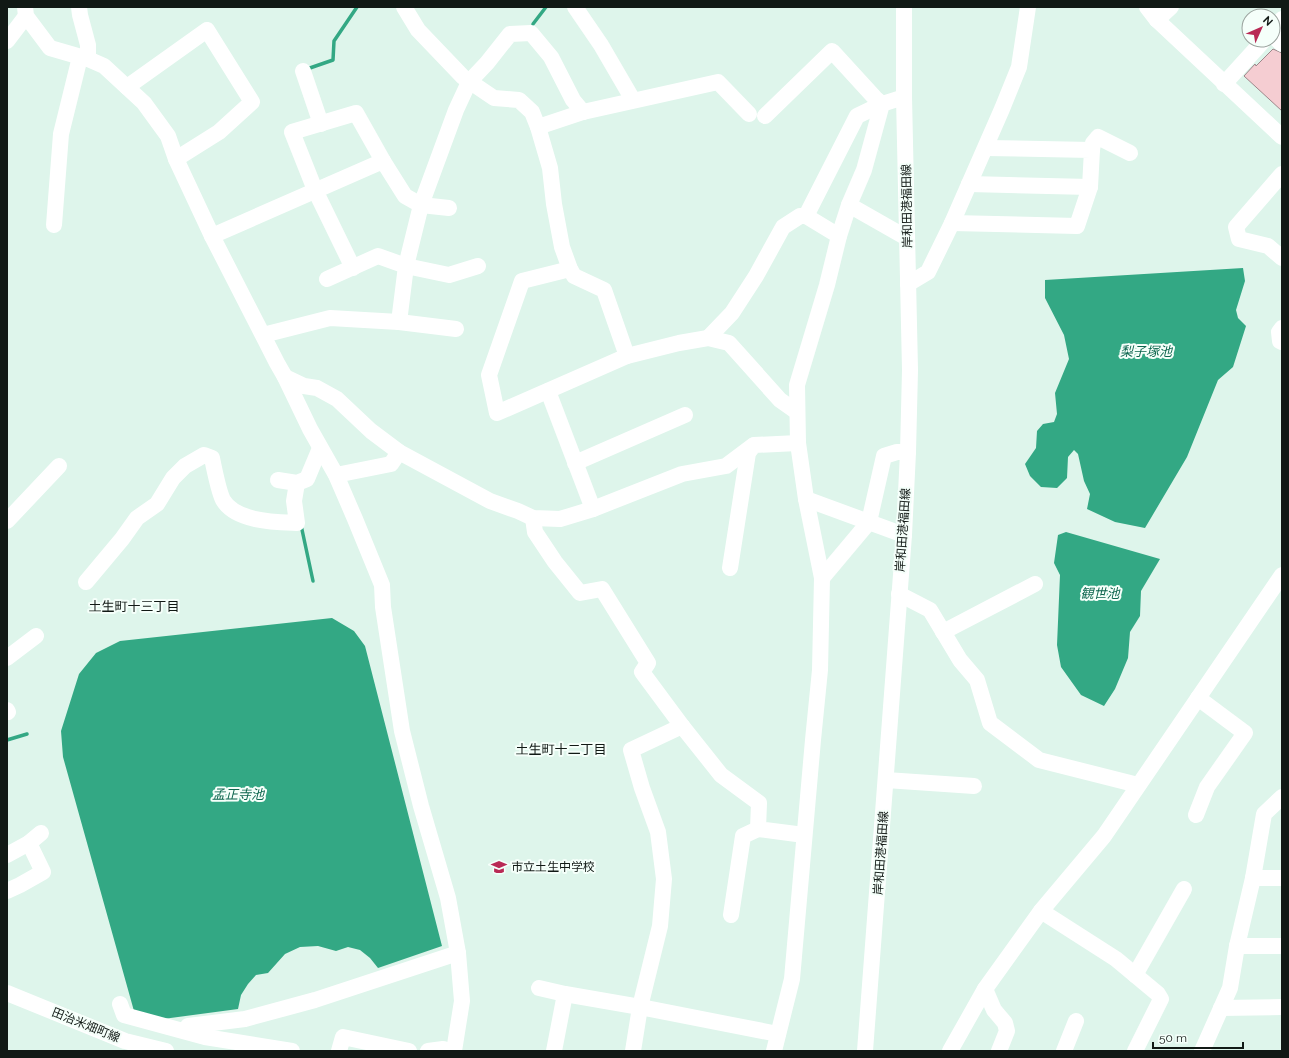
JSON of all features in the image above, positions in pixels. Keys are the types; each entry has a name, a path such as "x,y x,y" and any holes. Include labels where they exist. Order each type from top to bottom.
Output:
{"street":[{"path":"54,225 61,134 88,45 79,7"},
{"path":"404,7 418,30 469,82 494,98 519,100 532,112 550,168 554,204 562,247 570,269 574,276 604,290 627,356"},
{"path":"574,7 601,45 633,100"},
{"name":"岸和田港福田線","path":"865,1051 904,535 908,452 910,370 904,96 904,7"},
{"path":"908,284 928,272 986,148 1019,67 1028,7"},
{"path":"1147,7 1157,20 1282,137"},
{"path":"1157,20 1171,7"},
{"path":"7,41 26,11 50,48 84,58 104,66 144,103 168,136 176,159 212,236 285,377 310,429 336,475 382,585 383,607 402,731 421,806 448,898 458,953 462,1001 454,1051"},
{"path":"127,87 207,30 252,102 219,132 176,159"},
{"path":"399,322 406,266 421,205 456,110 469,82 487,63 510,34 531,33 551,58 573,100 583,112"},
{"path":"1224,84 1257,48"},
{"path":"765,116 832,51 874,98 882,104"},
{"path":"303,71 321,124"},
{"path":"538,127 583,112 718,82 749,114"},
{"path":"806,216 857,116 882,104 904,96"},
{"path":"774,1051 792,979 820,670 822,578 806,499 798,443 796,385 827,285 839,236 849,205 864,170 882,104"},
{"path":"353,268 315,190 292,132 356,113 405,196 421,205 449,208"},
{"path":"952,223 1077,226 1090,187 1093,143 1098,137 1130,153"},
{"path":"986,148 1092,150"},
{"path":"212,236 383,161"},
{"path":"1282,174 1236,227 1239,239 1268,246 1282,258"},
{"path":"969,184 1090,187"},
{"path":"849,205 907,238"},
{"path":"708,338 732,313 756,276 783,227 800,216 806,216 839,236"},
{"path":"327,279 378,256 406,266 449,275 478,266"},
{"path":"570,269 522,281 489,375 497,413 627,356 678,343 708,338 729,343 780,400 797,412"},
{"path":"263,335 330,318 399,322 456,329"},
{"path":"1282,328 1279,332 1280,341 1282,342"},
{"path":"285,377 304,386 316,388 337,399 371,430 400,452 490,501 533,518 560,519 593,509 682,474 726,466 754,445 798,443"},
{"path":"548,391 593,509"},
{"path":"575,463 685,415"},
{"path":"730,568 748,453 754,445"},
{"path":"278,480 297,483 307,479 320,448"},
{"path":"336,475 390,464 400,452"},
{"path":"822,578 869,522 884,456 897,452 908,452"},
{"path":"86,582 122,539 137,518 157,504 173,478 185,466 204,455 212,458 223,500 232,510 259,521 297,523 294,501 297,483"},
{"path":"11,511 59,466"},
{"path":"806,499 904,535"},
{"path":"533,518 536,532 555,562 580,593 602,589 648,663 642,672 682,726 721,775 759,803 758,829"},
{"path":"950,1051 985,989 1041,911 1104,836 1282,575"},
{"path":"943,632 1035,584"},
{"path":"899,594 930,610 960,660 977,680 990,723 1039,760 1138,785"},
{"path":"7,658 36,636"},
{"path":"1196,814 1207,787 1245,733 1198,698"},
{"path":"633,1051 640,1007 660,926 664,879 658,832 642,788 631,750 682,726"},
{"path":"886,780 967,780"},
{"path":"1202,1051 1230,988 1237,946 1253,878 1264,814 1282,797"},
{"path":"731,915 743,836 758,829 804,835"},
{"path":"7,855 35,838 43,872 7,891"},
{"path":"1253,878 1282,878"},
{"path":"1135,976 1184,889"},
{"path":"1041,911 1116,959 1158,994 1161,1000 1135,1051"},
{"path":"1237,946 1282,946"},
{"path":"188,1026 246,1019 301,1004 458,953"},
{"path":"539,988 778,1034"},
{"path":"985,989 994,1010 1005,1023 1007,1031 999,1051"},
{"name":"田治米畑町線","path":"7,992 125,1041 166,1051"},
{"path":"554,1051 565,994"},
{"path":"1221,1008 1282,1007"},
{"path":"123,1015 205,1037 292,1051"},
{"path":"1064,1051 1076,1021"},
{"path":"339,1051 343,1037 409,1051"},
{"path":"428,1051 443,1049 450,1051"}],"water":[{"name":"梨子塚池","path":"1243,268 1245,281 1236,310 1238,318 1246,326 1233,367 1218,380 1187,457 1145,528 1115,522 1087,509 1090,494 1084,481 1078,454 1074,450 1068,457 1067,478 1057,488 1041,487 1030,476 1025,464 1036,448 1037,431 1043,424 1054,422 1057,414 1055,393 1069,359 1064,335 1045,298 1045,280"},
{"name":"観世池","path":"1066,532 1160,559 1141,591 1140,616 1130,632 1128,658 1115,689 1104,706 1081,695 1061,667 1057,645 1060,575 1054,563 1058,535"},
{"name":"孟正寺池","path":"332,618 354,631 365,646 442,946 378,968 370,958 360,950 348,947 336,951 318,946 300,947 285,954 268,973 256,975 241,995 238,1009 163,1019 134,1011 63,757 61,731 79,674 96,653 120,641"}],"building":[{"path":"1273,49 1282,53 1282,111 1244,76 1255,64 1256,66"}],"waterway":[{"path":"307,69 333,60 334,41 357,7"},
{"path":"533,24 546,7"},
{"path":"301,525 313,581"},
{"path":"7,740 27,734"}],"place":[{"name":"市立土生中学校","path":"499,867"}],"district":[{"name":"土生町十三丁目","path":"134,606"},
{"name":"土生町十二丁目","path":"561,749"}]}
